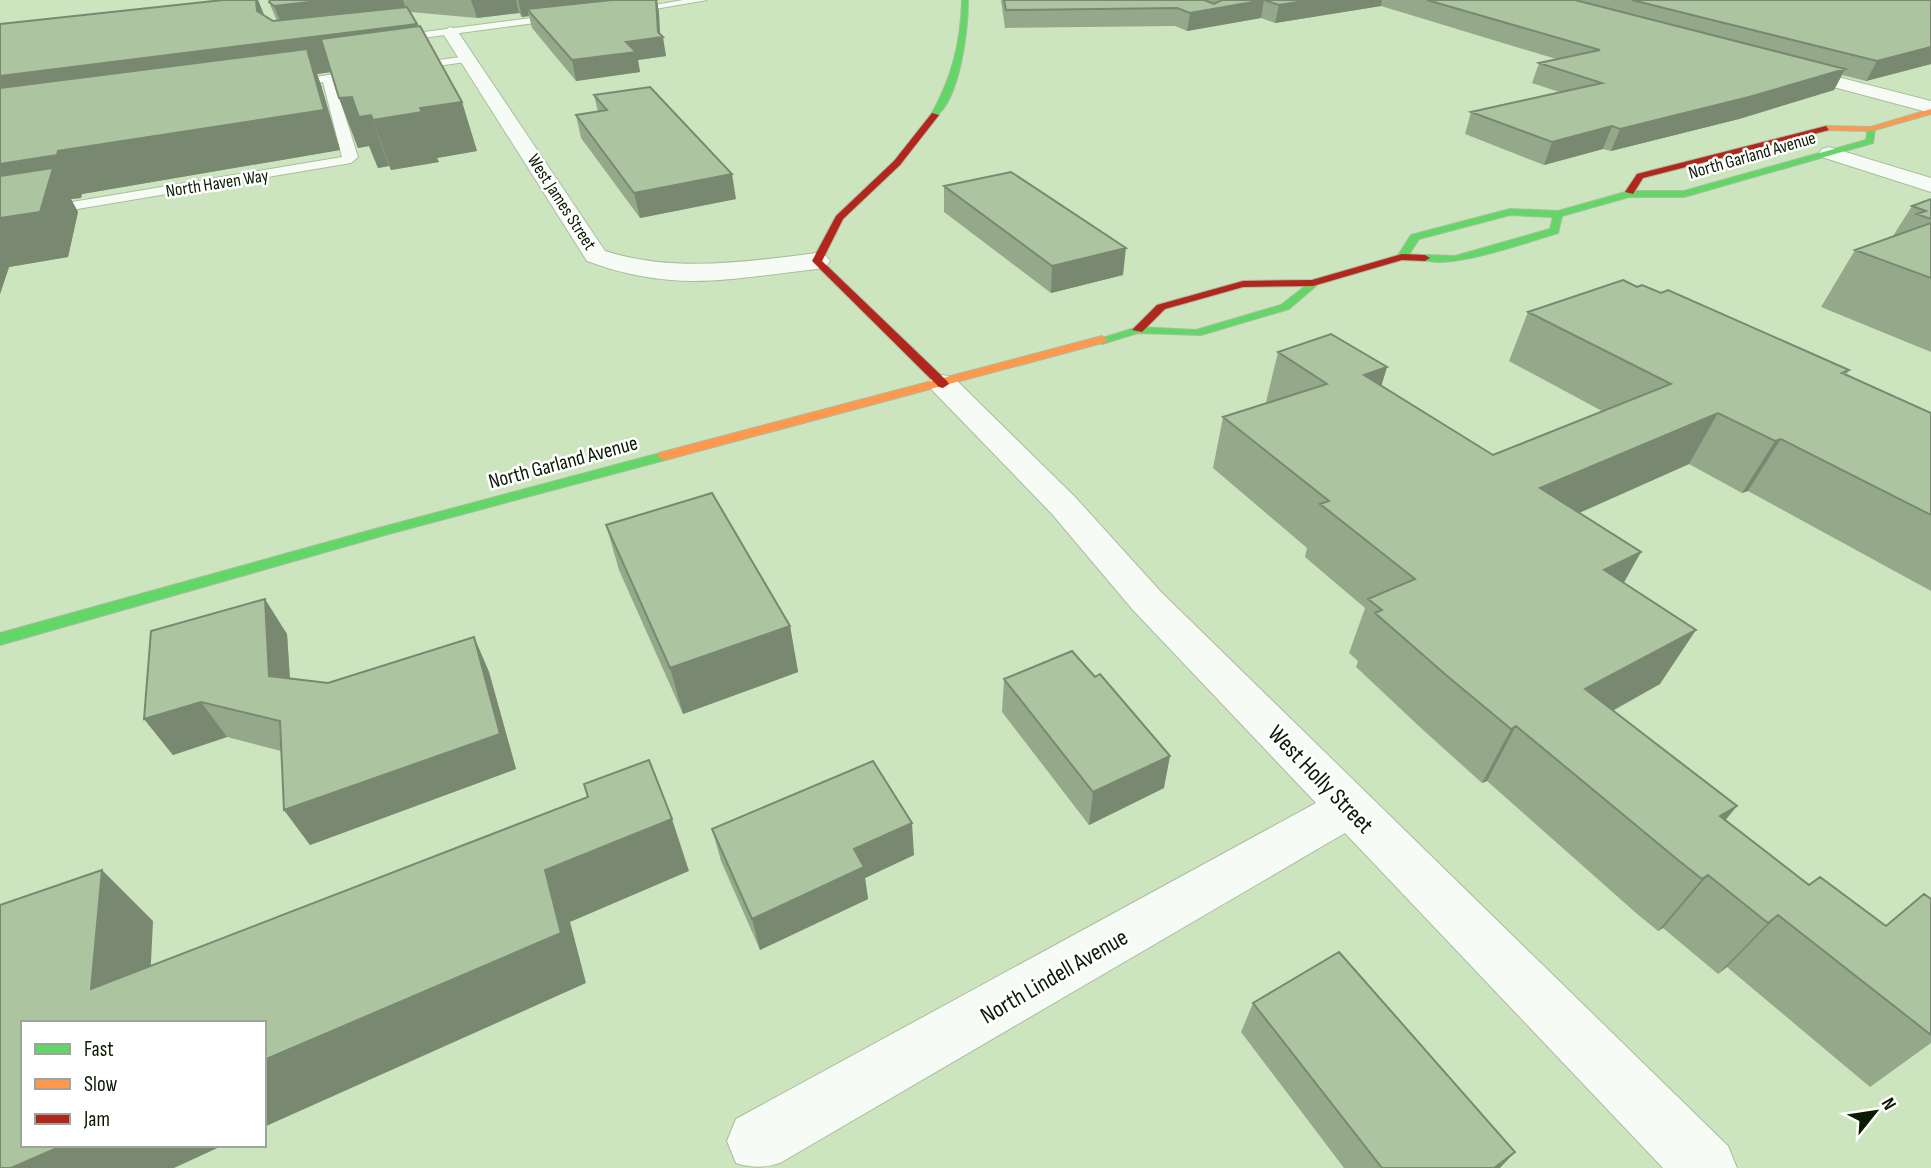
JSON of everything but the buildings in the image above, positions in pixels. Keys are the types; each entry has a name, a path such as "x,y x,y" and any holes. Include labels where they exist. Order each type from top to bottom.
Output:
{"main road":[{"path":"943,384 817,261 837,219 878,183 916,142 942,105 953,85 965,50 965,0"},
{"name":"North Garland Avenue","path":"1629,194 1640,176 1819,128 1871,129 1931,109"},
{"name":"North Garland Avenue","path":"1402,257 1415,237 1510,212 1559,214 1629,194 1684,194 1870,141 1871,129"},
{"name":"North Garland Avenue","path":"1138,330 1161,307 1243,284 1314,282 1402,257 1455,259 1555,231 1559,214"},
{"name":"North Garland Avenue","path":"0,639 380,532 1138,330 1197,332 1285,307 1314,282"}],"street":[{"name":"West James Street","path":"450,32 596,256 624,265 673,273 753,269 817,261"},
{"path":"1771,65 1931,109"},
{"path":"1829,153 1931,185"},
{"name":"West Holly Street","path":"943,384 1065,506 1147,601 1348,808 1706,1168"},
{"name":"North Lindell Avenue","path":"758,1142 1348,808"}],"lane":[{"path":"613,13 702,0"},
{"path":"381,40 578,16"},
{"path":"273,86 468,59"},
{"name":"North Haven Way","path":"0,218 351,158 327,78"}],"traffic: fast":[{"path":"935,115 959,60 965,0"},
{"path":"1402,257 1415,237 1510,212 1558,214 1629,194 1684,194 1870,141 1871,129"},
{"path":"1425,258 1455,259 1555,231 1558,214"},
{"path":"1102,340 1138,330 1197,333 1285,307 1313,283"},
{"path":"0,639 380,532 664,456"}],"traffic: slow":[{"path":"1826,128 1871,129 1931,111"},
{"path":"664,456 1102,340"}],"traffic: jam":[{"path":"935,115 897,163 839,218 817,261 943,384"},
{"path":"1630,192 1640,176 1826,128"},
{"path":"1138,330 1161,307 1243,284 1313,283 1402,257 1425,258"}]}
